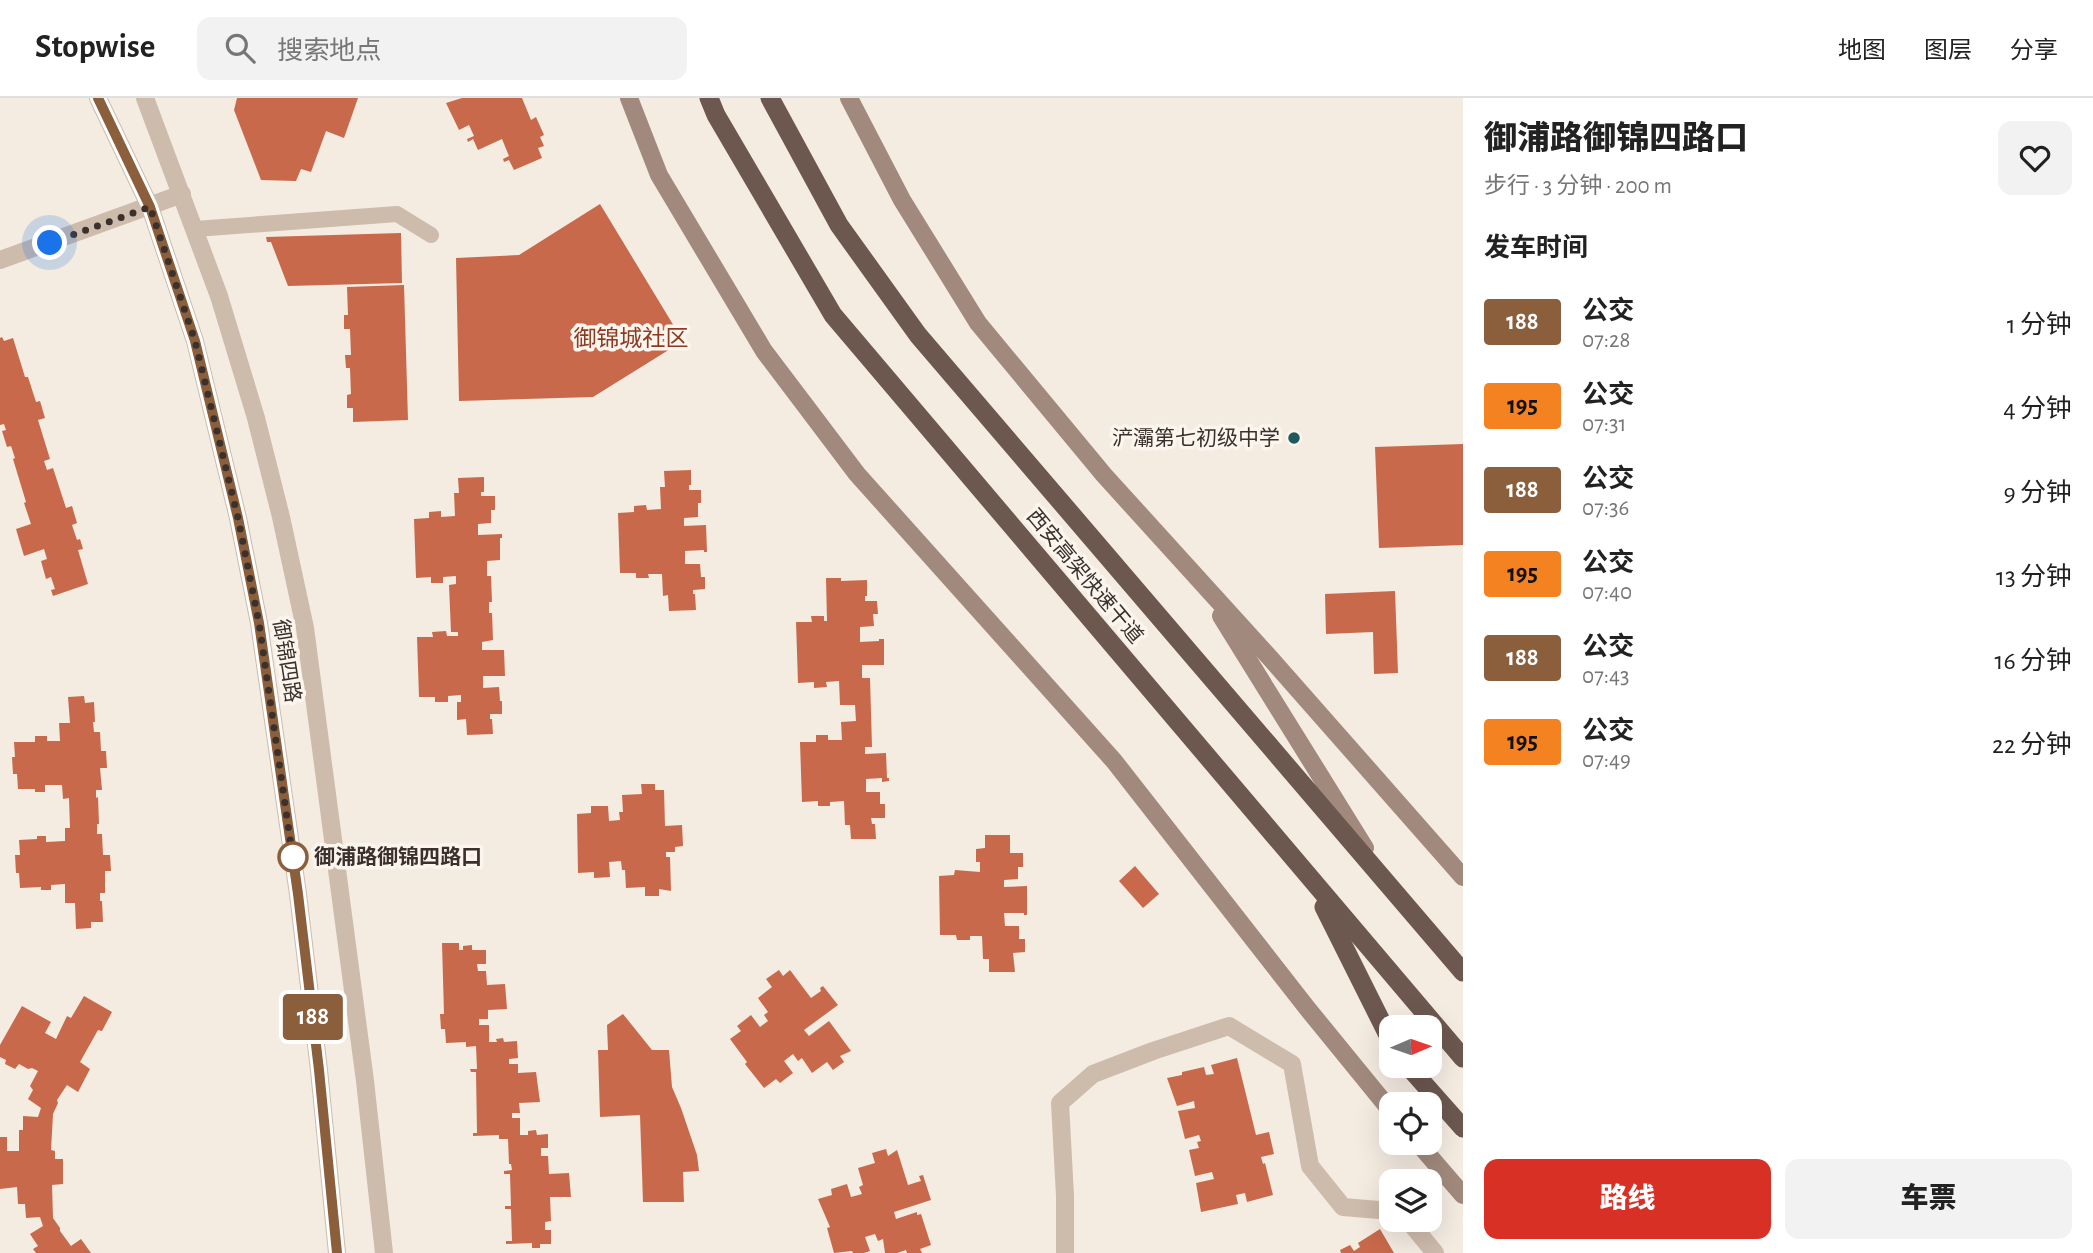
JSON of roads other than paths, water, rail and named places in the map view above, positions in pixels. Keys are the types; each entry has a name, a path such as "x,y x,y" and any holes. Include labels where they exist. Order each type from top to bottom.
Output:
{"highway":[{"name":"西安高架快速干道","path":"709,98 716,115 833,315 1463,1058"},
{"name":"西安高架快速干道","path":"770,98 839,225 918,335 1463,972"},
{"path":"1310,878 1379,1017"},
{"path":"1419,1078 1463,1128"}],"main road":[{"path":"629,98 659,175 764,351 857,474 1114,761 1379,1096"},
{"path":"849,98 902,200 978,323 1104,475 1463,877"},
{"path":"1198,578 1387,884"},
{"path":"1428,1155 1463,1195"}],"street":[{"name":"御锦四路","path":"98,98 150,207 195,341 238,518 259,623 298,894 337,1253"},
{"name":"御锦四路","path":"145,98 219,296 256,418 305,628 365,1081 384,1253"},
{"path":"0,260 182,194"},
{"path":"1065,1253 1060,1103 1093,1074 1153,1051 1229,1027 1292,1064 1310,1167 1343,1207 1379,1210"},
{"path":"1418,1232 1435,1253"}],"lane":[{"path":"195,229 397,214 431,235"}],"place":[{"name":"浐灞第七初级中学","path":"1294,438"},
{"name":"御浦路御锦四路口","path":"293,857"}],"district":[{"name":"御锦城社区","path":"631,338"}]}
